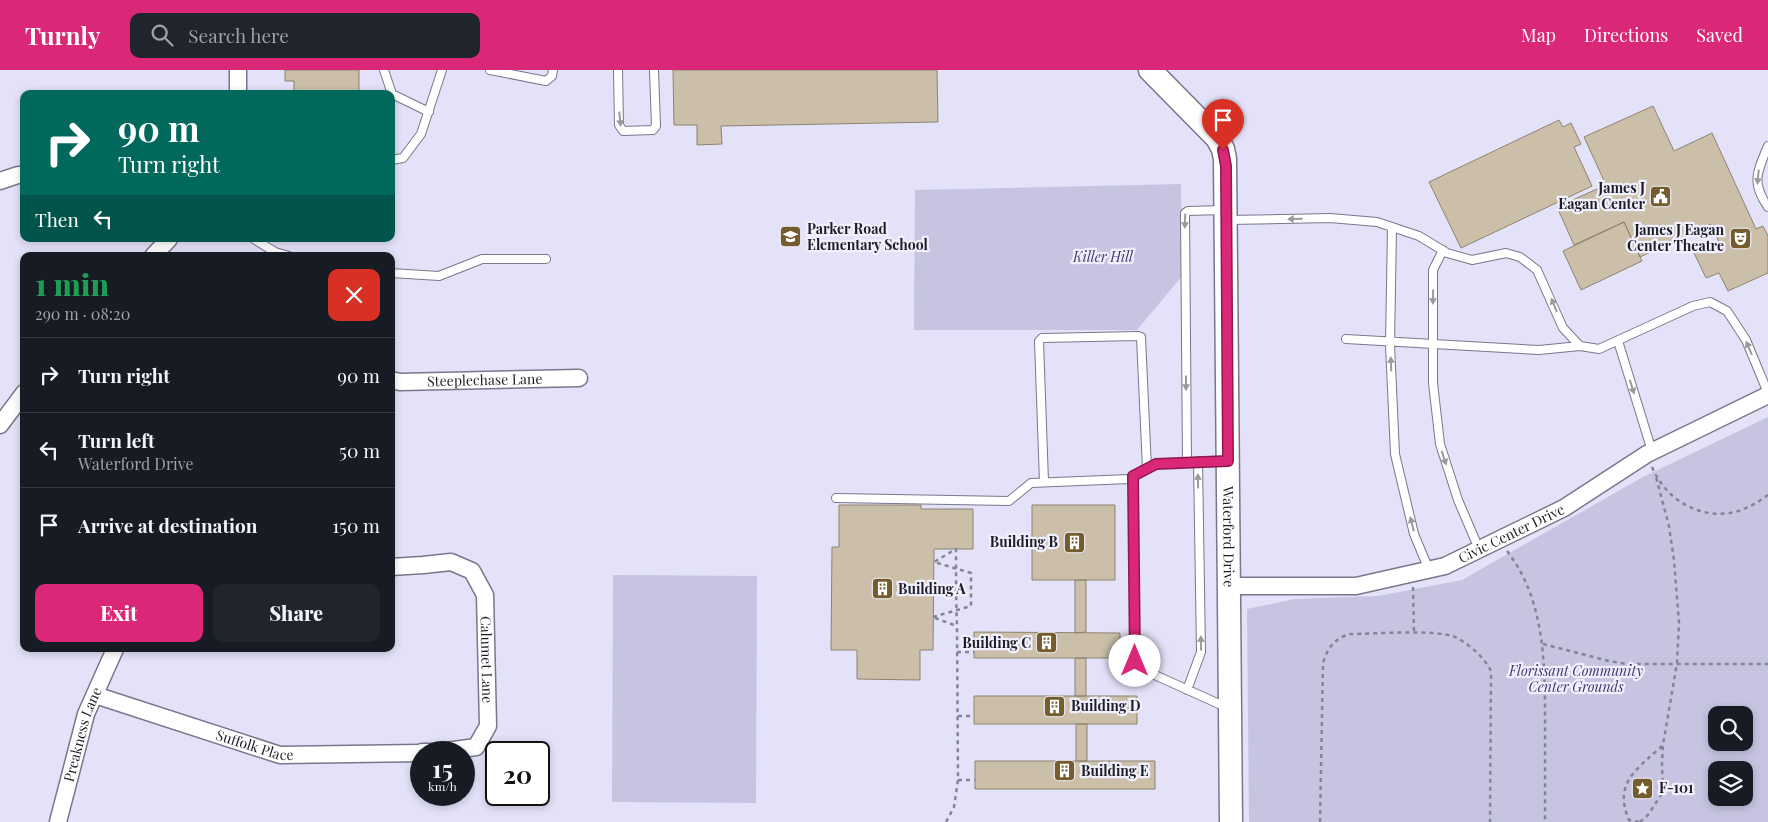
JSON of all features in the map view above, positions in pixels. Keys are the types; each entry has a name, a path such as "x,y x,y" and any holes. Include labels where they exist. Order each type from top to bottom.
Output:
{"street":[{"path":"238,70 238,90"},
{"name":"Waterford Drive","path":"1150,70 1217,138 1225,159 1231,822"},
{"path":"0,181 20,175"},
{"path":"157,252 166,242"},
{"name":"Steeplechase Lane","path":"395,381 579,378"},
{"name":"Civic Center Drive","path":"1229,586 1356,586 1444,566 1564,508 1649,453 1768,394"},
{"path":"0,425 20,398"},
{"name":"Calumet Lane","path":"395,567 423,566 451,562 472,571 485,595 488,726 476,747"},
{"name":"Preakness Lane","path":"58,822 86,714 114,652"},
{"name":"Suffolk Place","path":"95,695 280,755 410,752"}],"lane":[{"path":"384,70 391,90"},
{"path":"395,159 403,158 421,134 442,70"},
{"path":"490,70 546,81 552,76 552,70"},
{"path":"618,70 619,125 623,131 653,130 656,126 654,70"},
{"path":"395,95 429,112"},
{"path":"1768,146 1759,168 1757,186 1762,199 1768,207"},
{"path":"1187,462 1185,213 1188,211 1225,215 1330,218 1376,222 1419,236 1442,250 1472,260 1506,253 1520,257 1537,270 1563,328 1580,346"},
{"path":"1392,227 1390,342 1395,454 1414,534 1429,570"},
{"path":"259,242 275,252"},
{"path":"1442,250 1433,270 1432,345 1433,383 1440,444 1458,500 1479,549"},
{"path":"395,273 439,276 482,259 546,259"},
{"path":"1346,339 1539,350 1580,346 1599,349 1693,306 1710,302 1727,310 1746,340 1768,394"},
{"path":"1044,482 1039,341 1042,338 1141,337 1147,469"},
{"path":"1618,340 1649,453"},
{"path":"1187,690 1201,652 1198,461"},
{"path":"836,498 1008,501 1031,483 1129,479 1156,464 1228,461"},
{"path":"1133,476 1135,661 1146,671 1230,710"}],"path":[{"path":"1649,453 1670,526 1679,623 1677,663 1663,745 1663,792 1648,815 1640,822 1629,820 1624,809 1625,784 1663,745"},
{"path":"1656,477 1668,492 1689,508 1711,513 1730,513 1755,504 1768,495"},
{"path":"1499,540 1516,563 1526,584 1537,613 1543,644 1544,822"},
{"path":"946,822 954,807 958,780 956,626 956,611 956,568 956,549 934,562 956,568 971,572 971,606 956,611 934,618 956,626"},
{"path":"1412,573 1414,634"},
{"path":"1320,822 1323,663 1326,654 1342,636 1351,634 1439,634 1455,637 1482,657 1491,671 1490,822"},
{"path":"1543,644 1627,664 1768,664"},
{"path":"957,652 974,652"},
{"path":"957,716 974,716"},
{"path":"958,780 975,780"}],"green space":[{"name":"Killer Hill","path":"1181,184 1182,276 1137,330 914,330 915,190"},
{"name":"Florissant Community Center Grounds","path":"1768,417 1768,822 1249,822 1247,609 1295,599 1378,596 1462,580 1643,477"},
{"path":"613,575 757,576 756,803 612,802"}],"building":[{"path":"285,70 359,70 359,90 294,90 294,81 285,81"},
{"path":"673,70 937,70 938,122 721,126 722,144 697,145 697,125 674,125"},
{"name":"James J Eagan Center","path":"1653,106 1674,151 1712,133 1756,229 1763,226 1768,236 1768,273 1728,291 1719,273 1706,278 1694,253 1719,242 1711,224 1640,257 1624,222 1574,245 1557,207 1606,185 1584,137"},
{"name":"James J Eagan Center","path":"1559,120 1563,127 1571,123 1581,144 1574,147 1592,186 1461,248 1429,182"},
{"name":"James J Eagan Center","path":"1624,222 1642,261 1581,290 1563,251"},
{"name":"Building A","path":"839,505 921,505 921,509 973,509 973,549 934,549 933,650 920,650 920,680 857,679 857,650 831,650 832,547 839,547"},
{"name":"Building B","path":"1032,505 1115,505 1115,580 1032,580"},
{"path":"1075,580 1086,580 1086,632 1075,633"},
{"name":"Building C","path":"974,632 1120,633 1120,658 974,658"},
{"path":"1075,658 1086,658 1086,696 1075,696"},
{"name":"Building D","path":"974,696 1137,696 1137,724 974,724"},
{"path":"1076,724 1087,724 1087,761 1076,761"},
{"name":"Building E","path":"975,761 1155,761 1155,789 975,789"}],"place":[{"name":"James J Eagan Center","path":"1661,196"},
{"name":"Parker Road Elementary School","path":"791,237"},
{"name":"James J Eagan Center Theatre","path":"1740,238"},
{"name":"Building B","path":"1074,542"},
{"name":"Building A","path":"882,589"},
{"name":"Building C","path":"1047,643"},
{"name":"Building D","path":"1055,706"},
{"name":"Building E","path":"1065,771"},
{"name":"F-101","path":"1643,788"}],"route":[{"path":"1135,661 1133,476 1156,464 1228,461 1226,166 1223,150"}]}
